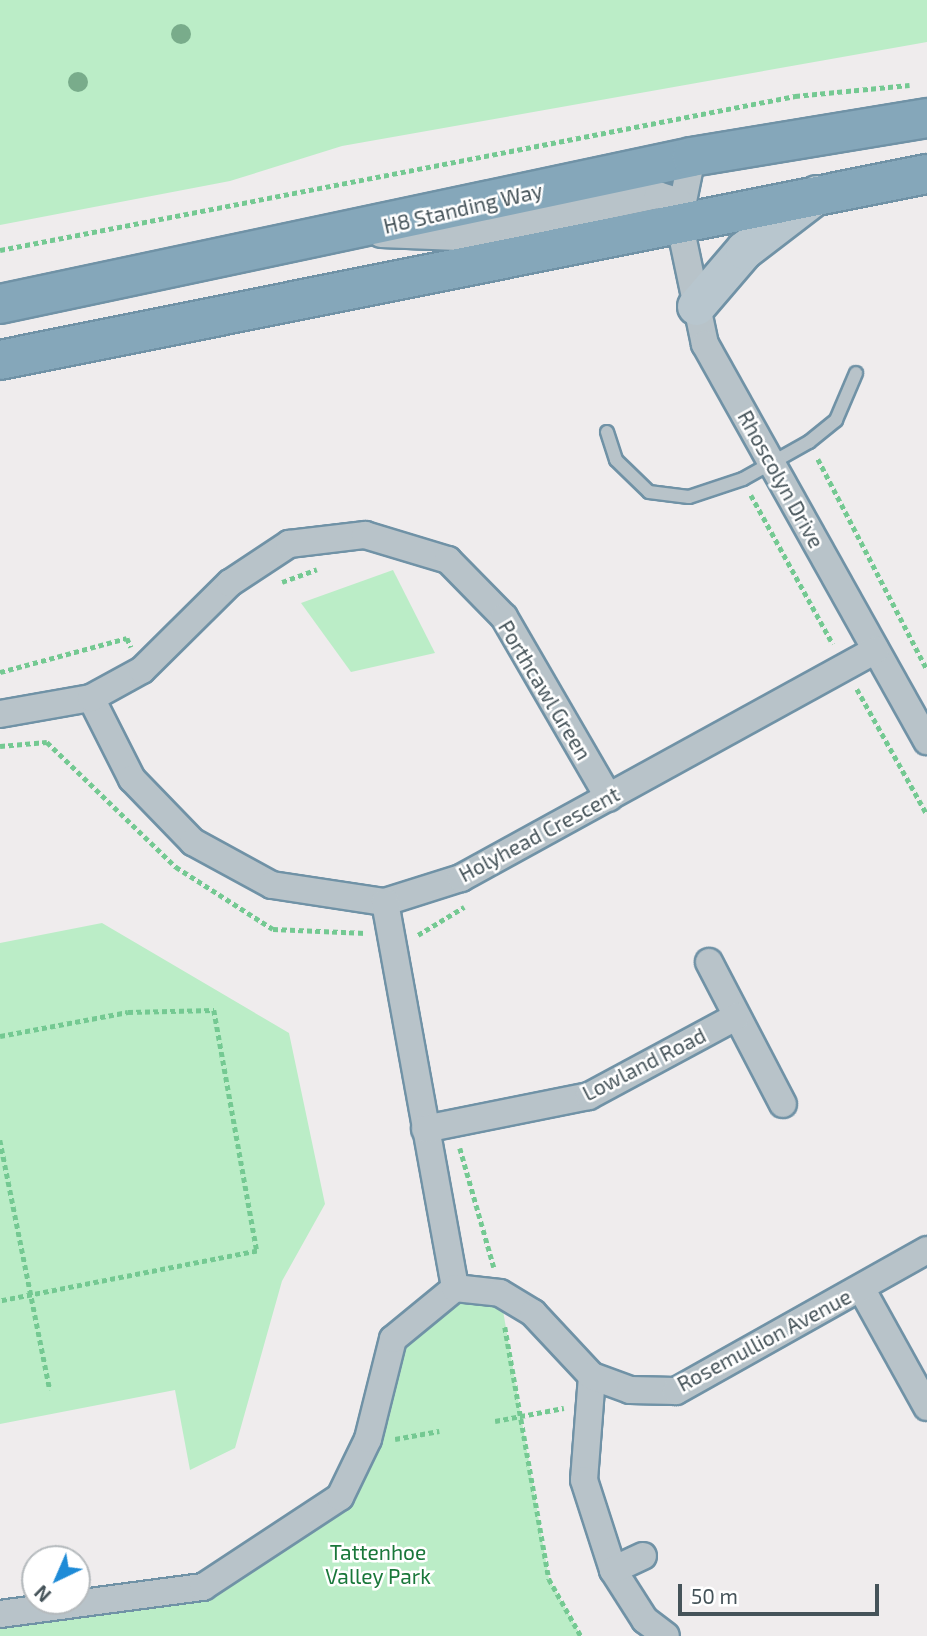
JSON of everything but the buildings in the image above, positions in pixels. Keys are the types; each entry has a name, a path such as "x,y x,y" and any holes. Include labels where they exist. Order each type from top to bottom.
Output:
{"highway":[{"name":"H8 Standing Way","path":"0,304 348,233 692,157 920,102"},
{"path":"0,360 679,211 818,194 927,174"}],"street":[{"name":"Rhoscolyn Drive","path":"692,157 679,211 705,344 927,741"},
{"path":"696,306 744,250 818,194"},
{"path":"348,233 458,237 658,195 679,211"},
{"name":"Porthcawl Green","path":"0,714 91,698 142,670 230,583 289,544 365,535 448,560 504,617 609,798"},
{"name":"Holyhead Crescent","path":"91,698 132,779 192,842 272,885 386,902 461,878 875,650"},
{"path":"0,1614 203,1587 340,1497 365,1445 393,1339 455,1288 425,1129 394,934 386,902"},
{"path":"709,962 783,1104"},
{"name":"Lowland Road","path":"425,1129 589,1096 736,1017"},
{"name":"Rosemullion Avenue","path":"455,1288 500,1293 533,1313 592,1376 631,1390 676,1391 927,1250"},
{"path":"860,1288 927,1407"},
{"path":"592,1376 586,1404 584,1480 613,1570 645,1620 666,1636"},
{"path":"613,1570 643,1556"}],"lane":[{"path":"607,432 616,460 649,492 690,497 773,463 809,442 836,420 856,373"}],"path":[{"path":"0,250 795,96 920,102"},
{"path":"809,442 927,669"},
{"path":"279,584 331,566"},
{"path":"0,672 127,638 142,670"},
{"path":"0,746 47,741 176,867 273,929 417,936 420,949"},
{"path":"0,1037 128,1012 214,1010 257,1251 0,1301"},
{"path":"451,1124 485,1221 500,1293 518,1417 550,1579 577,1635"},
{"path":"0,1140 50,1390"},
{"path":"495,1421 586,1404"},
{"path":"365,1445 439,1431"}],"green space":[{"path":"0,0 927,0 927,42 342,146 230,181 0,225"},
{"path":"393,570 435,653 351,672 301,603"},
{"path":"102,923 289,1033 325,1204 282,1281 235,1448 190,1470 175,1390 0,1424 0,943"},
{"name":"Tattenhoe Valley Park","path":"455,1288 500,1293 549,1579 581,1636 0,1636 0,1614 21,1611 21,1615 91,1615 91,1602 203,1587 340,1497 393,1339"}]}
